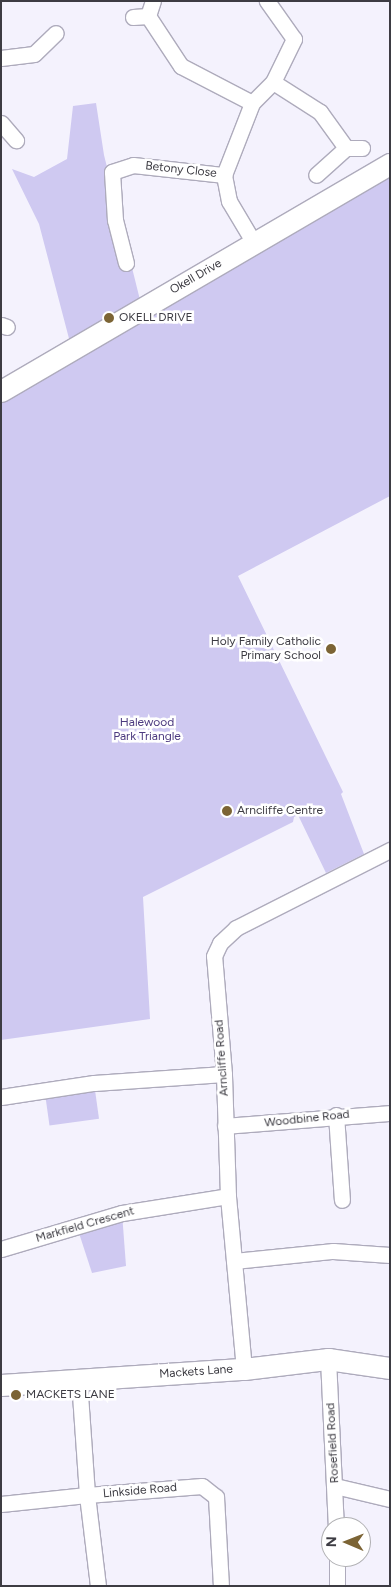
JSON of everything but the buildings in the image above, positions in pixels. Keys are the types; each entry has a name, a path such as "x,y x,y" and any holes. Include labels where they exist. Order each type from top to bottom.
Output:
{"street":[{"path":"153,1 140,16 180,66 252,103"},
{"path":"254,243 229,201 224,175 252,103 273,82 294,39 267,1"},
{"path":"1,58 34,54 56,33"},
{"path":"273,82 320,112 346,148"},
{"path":"1,123 16,140"},
{"path":"316,175 346,148 362,148"},
{"name":"Okell Drive","path":"1,391 390,164"},
{"name":"Betony Close","path":"126,263 115,220 112,172 133,165 224,175"},
{"name":"Arncliffe Road","path":"244,1369 228,1196 224,1074 214,956 220,943 236,928 390,850"},
{"path":"1,1097 94,1083 224,1074"},
{"name":"Woodbine Road","path":"225,1126 300,1122 336,1115 390,1113"},
{"path":"336,1115 341,1200"},
{"name":"Markfield Crescent","path":"1,1249 122,1213 228,1196"},
{"path":"234,1261 332,1251 390,1256"},
{"name":"Mackets Lane","path":"1,1385 244,1369 328,1359 390,1368"},
{"name":"Rosefield Road","path":"328,1359 336,1517"},
{"name":"Linkside Road","path":"79,1380 87,1495 202,1486 216,1497 221,1586"},
{"path":"335,1486 390,1499"},
{"path":"1,1504 87,1495 98,1586"},
{"path":"337,1567 337,1586"}],"green space":[{"path":"96,103 104,155 142,308 72,350 39,224 12,169 34,177 67,159 73,106"},
{"name":"Halewood Park Triangle","path":"390,174 390,496 238,576 343,792 341,794 364,854 326,873 298,815 294,817 293,822 143,897 150,1019 1,1040 1,400"},
{"path":"94,1083 99,1119 49,1126 44,1090"},
{"path":"122,1213 126,1266 92,1273 77,1227"}],"place":[{"name":"OKELL DRIVE","path":"109,318"},
{"name":"Holy Family Catholic Primary School","path":"331,649"},
{"name":"Arncliffe Centre","path":"227,811"},
{"name":"MACKETS LANE","path":"16,1395"}]}
